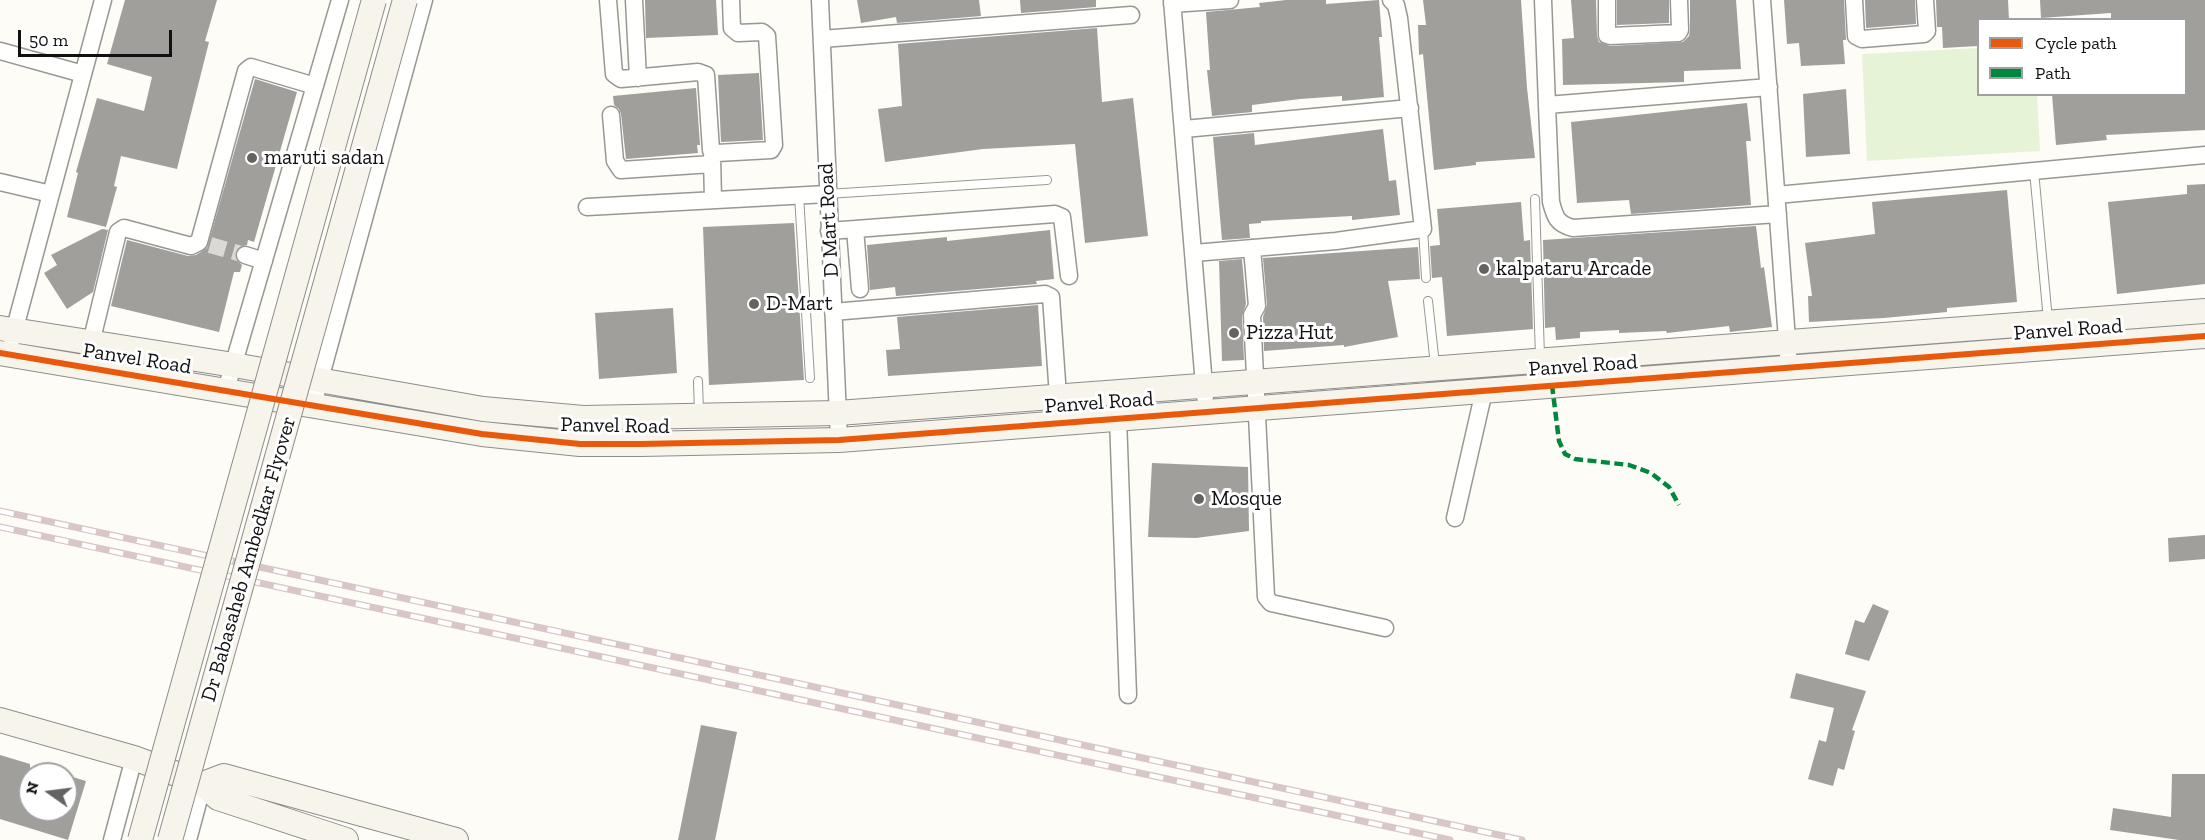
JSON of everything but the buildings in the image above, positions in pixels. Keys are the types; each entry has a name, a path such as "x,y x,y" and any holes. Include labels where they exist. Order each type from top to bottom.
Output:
{"street":[{"path":"4,354 7,330 51,194 103,0"},
{"path":"226,390 340,0"},
{"name":"Dr Babasaheb Ambedkar Flyover","path":"140,840 374,0"},
{"name":"Dr Babasaheb Ambedkar Flyover","path":"170,840 405,0"},
{"path":"313,405 424,0"},
{"path":"608,0 614,74 621,79 699,72 706,75 711,150 717,153 771,150 774,145 766,36 762,32 738,33 732,28 731,0"},
{"path":"634,0 638,78"},
{"name":"D Mart Road","path":"820,0 839,440"},
{"path":"1205,412 1205,386 1172,2 1230,0"},
{"path":"1194,253 1336,241 1423,229 1399,18 1396,5 1391,0"},
{"path":"1543,0 1551,202 1555,216 1563,225 1573,228 1778,214"},
{"path":"1607,0 1607,35 1610,36 1678,33 1680,30 1679,0"},
{"path":"1762,0 1789,367"},
{"path":"1854,0 1856,36 1862,39 1924,34 1927,31 1925,0"},
{"path":"822,39 1131,15"},
{"path":"0,51 83,74"},
{"path":"91,343 118,232 124,228 191,246 204,244 246,71 251,67 315,86"},
{"path":"1547,105 1769,87"},
{"path":"1184,129 1410,108"},
{"path":"611,115 615,161 621,170 712,160 712,200"},
{"path":"1777,195 2205,155"},
{"path":"0,182 51,194"},
{"path":"587,207 827,194"},
{"path":"829,231 1055,214 1062,217 1069,276"},
{"path":"855,229 860,289"},
{"path":"1252,248 1257,306 1252,315 1266,597 1271,603 1385,627"},
{"path":"245,255 264,261"},
{"path":"833,312 1045,294 1051,297 1058,396"},
{"name":"Panvel Road","path":"7,330 234,365 483,410 583,418 699,417 838,413 2205,311"},
{"name":"Panvel Road","path":"4,354 482,434 580,444 641,444 839,440 2205,336"},
{"path":"1455,518 1484,391"},
{"path":"1118,418 1128,695"},
{"path":"0,720 134,758 203,784 218,798 334,838"},
{"path":"112,840 134,758"},
{"path":"203,784 224,776 394,821 456,840"},
{"path":"188,840 203,784"}],"lane":[{"path":"2034,171 2048,323"},
{"path":"827,194 1047,180"},
{"path":"799,195 810,378"},
{"path":"1535,199 1540,361"},
{"path":"1423,229 1426,278"},
{"path":"1428,302 1435,369"},
{"path":"698,381 699,417"}],"green space":[{"path":"1977,48 1977,96 2037,96 2040,151 1867,161 1862,54"}],"tunnel":[{"path":"210,245 245,255"}],"railway":[{"path":"0,511 1522,840"},
{"path":"0,527 1450,840"}],"marked path":[{"path":"1552,385 1559,441 1565,454 1575,459 1629,465 1651,473 1669,487 1679,505"}],"cycle path":[{"path":"0,353 482,434 580,444 641,444 839,440 2205,336"}],"place":[{"name":"maruti sadan","path":"252,158"},
{"name":"kalpataru Arcade","path":"1484,269"},
{"name":"D-Mart","path":"754,304"},
{"name":"Pizza Hut","path":"1234,333"},
{"name":"Mosque","path":"1199,499"}]}
